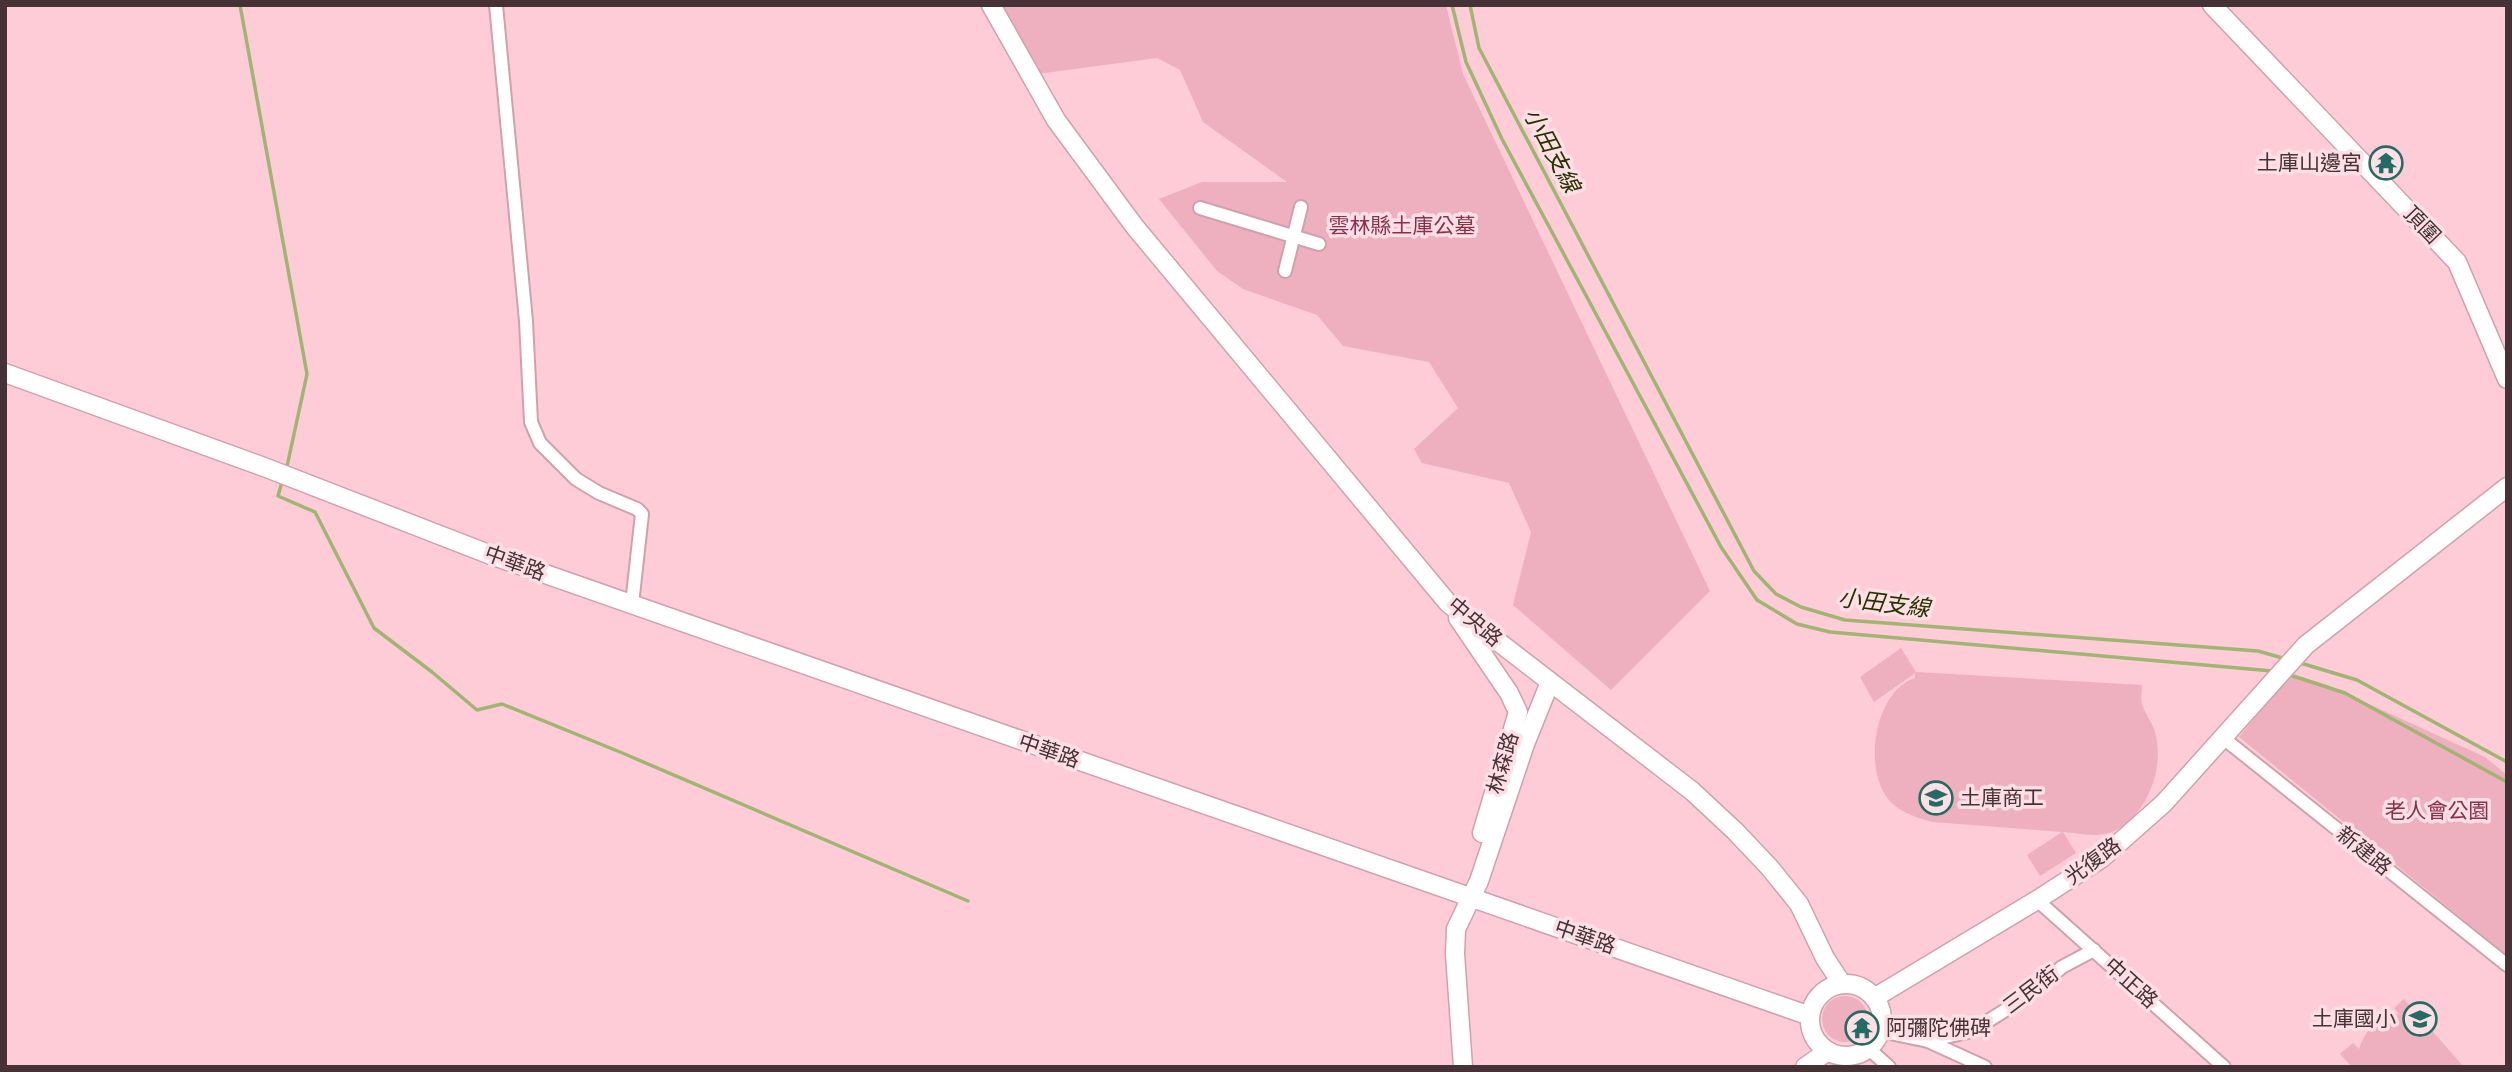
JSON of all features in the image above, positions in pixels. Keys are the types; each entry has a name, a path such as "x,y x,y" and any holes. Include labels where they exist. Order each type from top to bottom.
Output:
{"main road":[{"name":"中央路","path":"991,5 1056,120 1135,227 1448,603 1692,791 1735,831 1799,904 1825,958 1842,984"},
{"name":"頂圍","path":"2213,5 2457,262 2507,379"},
{"name":"中華路","path":"5,373 264,467 491,555 1810,1016"},
{"name":"光復路","path":"1874,998 2102,858 2164,803 2306,645 2507,487"},
{"name":"林森路","path":"1448,603 1509,693 1518,712 1468,878 1469,897"},
{"name":"林森路","path":"1463,1067 1455,954 1456,929 1469,897 1479,881 1525,744 1550,682"},
{"path":"1854,985 1865,989 1874,998 1880,1008 1880,1031 1868,1048 1848,1055 1828,1051 1814,1036 1810,1016 1813,1004 1820,994 1830,987 1854,985"},
{"path":"1805,1067 1828,1051"}],"street":[{"path":"496,5 526,320 531,422 541,443 576,479 642,514 632,604"},
{"path":"1285,271 1301,206"},
{"path":"1200,208 1319,244"},
{"name":"新建路","path":"2222,737 2507,965"},
{"name":"中正路","path":"2037,900 2224,1067"},
{"name":"三民街","path":"1928,1041 1972,1031 2023,999 2063,967 2094,950"},
{"path":"1880,1031 1928,1041 1985,1067"},
{"path":"1868,1048 1889,1067"}],"green space":[{"name":"雲林縣土庫公墓","path":"997,5 1446,5 1463,74 1710,591 1611,690 1513,605 1531,532 1509,483 1422,463 1414,449 1458,408 1429,362 1343,346 1317,315 1243,289 1217,271 1159,199 1202,182 1287,182 1203,122 1180,70 1157,58 1037,74"},
{"path":"1901,648 1916,672 2142,685 2142,705 2155,732 2158,750 2155,778 2143,804 2134,816 2112,832 2094,835 2063,832 2076,853 2040,876 2027,855 2062,832 1932,822 1902,810 1893,804 1883,791 1877,774 1876,735 1889,699 1901,686 1915,678 1915,673 1874,702 1860,677"},
{"name":"老人會公園","path":"2290,674 2325,684 2485,757 2507,775 2507,955 2239,737"},
{"path":"1845,996 1862,1002 1868,1019 1862,1036 1845,1042 1828,1036 1822,1019 1828,1002"},
{"path":"2404,999 2464,1067 2352,1067 2340,1054 2353,1043 2359,1049 2373,1025 2391,1015 2399,1014 2394,1008"}],"waterway":[{"path":"240,5 307,374 286,471"},
{"path":"1452,5 1466,62 1502,139 1721,547 1757,600 1797,624 1830,632 2272,671"},
{"name":"小田支線","path":"1470,5 1479,48 1754,571 1776,594 1801,607 1845,620 2258,651 2286,659"},
{"path":"282,482 278,496 315,512 374,628 477,710 502,704 968,901"},
{"name":"小田支線","path":"2297,662 2357,680 2507,762"},
{"path":"2287,674 2345,693 2507,782"}],"place":[{"name":"土庫山邊宮","path":"2386,163"},
{"name":"土庫商工","path":"1936,798"},
{"name":"土庫國小","path":"2420,1019"},
{"name":"阿彌陀佛碑","path":"1862,1028"}]}
